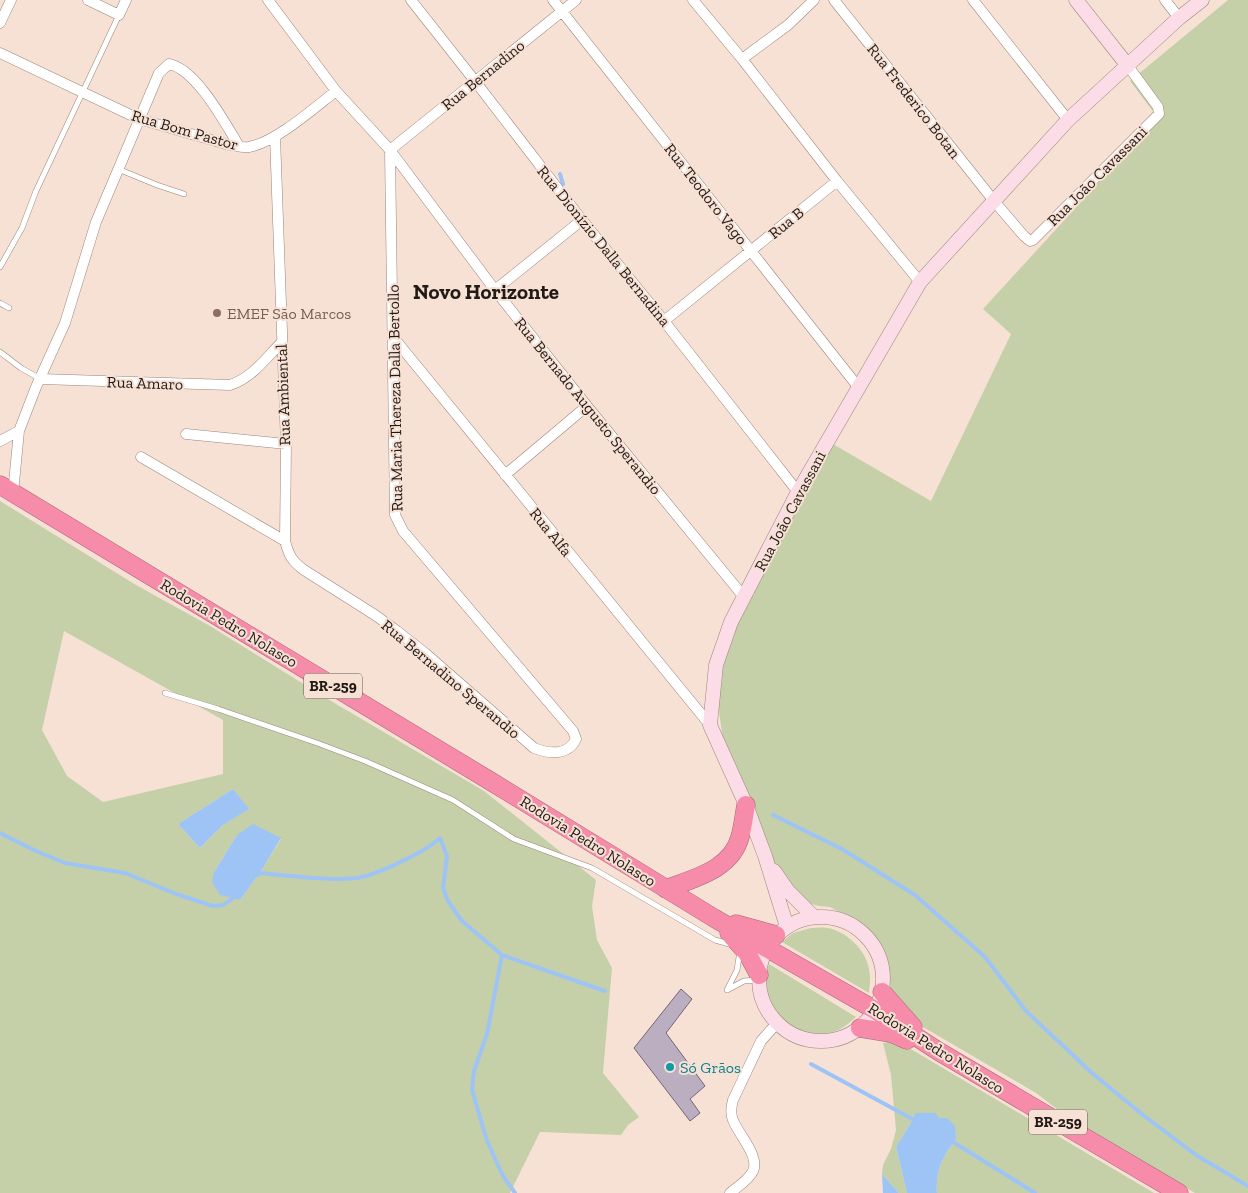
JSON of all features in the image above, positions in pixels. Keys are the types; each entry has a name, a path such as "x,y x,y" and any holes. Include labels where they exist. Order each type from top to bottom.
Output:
{"highway":[{"name":"Rodovia Pedro Nolasco","path":"7,489 714,918 776,937 875,1010 938,1051 1179,1193"},
{"path":"666,889 711,872 730,856 740,838 746,805"},
{"path":"714,918 747,953 759,977"},
{"path":"882,992 902,1016 938,1051"},
{"path":"860,1028 891,1033 938,1051"}],"main road":[{"path":"1076,0 1128,66"},
{"name":"Rua João Cavassani","path":"765,856 746,805 710,725 716,665 725,638 744,597 798,492 920,282 1068,120 1179,18 1202,0"},
{"path":"765,856 788,891 814,917"},
{"path":"765,856 776,937 759,977 760,991 765,1006 777,1023 800,1038 832,1041 847,1036 860,1028 875,1010 882,992 883,977 880,961 874,947 864,935 852,925 837,919 814,917 800,920 776,937"}],"street":[{"path":"0,24 11,0"},
{"path":"88,0 119,15 126,0"},
{"name":"Rua Bernado Augusto Sperandio","path":"268,0 336,91 390,150 587,406 744,597"},
{"name":"Rua Dionízio Dalla Bernadina","path":"410,0 475,80 582,220 798,492"},
{"name":"Rua Teodoro Vago","path":"553,0 859,388"},
{"name":"Rua Bernadino","path":"390,150 576,0"},
{"path":"693,0 920,282"},
{"path":"742,59 788,25 814,0"},
{"name":"Rua Frederico Botan","path":"834,0 994,201"},
{"path":"973,0 1068,120"},
{"path":"1165,0 1179,18"},
{"name":"Rua Bom Pastor","path":"0,53 139,120 226,144 247,147 263,143 275,136 336,91"},
{"path":"7,489 19,431 65,323 96,222 158,73 169,64 181,68 197,84 218,111 239,146"},
{"name":"Rua João Cavassani","path":"994,201 1027,240 1033,240 1159,114 1158,107 1128,66"},
{"name":"Rua Ambiental","path":"275,136 286,444 285,541 293,562"},
{"name":"Rua Maria Thereza Dalla Bertollo","path":"390,150 395,515 409,538 573,731 576,739 570,748 553,753 534,748"},
{"name":"Rua B","path":"664,321 837,181"},
{"path":"496,290 582,220"},
{"name":"Rua Alfa","path":"393,337 710,725"},
{"name":"Rua Amaro","path":"40,379 230,385 240,382 250,374 281,343"},
{"path":"505,475 587,406"},
{"path":"0,441 19,431"},
{"path":"186,434 286,444"},
{"path":"140,456 285,541"},
{"name":"Rua Bernadino Sperandio","path":"293,562 374,614 411,642 534,748"},
{"path":"730,1193 750,1176 754,1167 749,1149 732,1118 731,1108 733,1100 761,1041 777,1023"}],"lane":[{"path":"0,267 22,228 36,191 84,94 119,15"},
{"path":"118,168 157,185 184,194"},
{"path":"0,304 9,308"},
{"name":"Rua Amaro","path":"0,352 21,368 40,379"},
{"path":"165,693 272,727 365,761 453,800 514,839 592,868 715,940 741,946 737,970 727,990 744,981 759,977"}],"green space":[{"path":"1228,0 1248,0 1248,1193 1195,1193 1070,1119 1036,1093 918,1024 894,1001 886,961 876,939 854,920 830,907 804,902 784,881 764,842 723,742 717,694 722,656 826,440 931,501 1011,334 983,309 1158,118 1130,81"},
{"path":"0,501 136,585 210,626 331,701 484,791 596,880 592,906 597,940 612,968 603,1073 639,1117 628,1125 621,1135 540,1132 510,1193 0,1193","holes":["64,631 223,720 223,774 103,802 67,776 42,730","233,789 248,809 223,825 200,848 178,824","237,835 281,839 240,900 214,872"]},
{"path":"811,928 833,929 846,936 858,946 866,959 869,969 869,993 782,942 793,933"},
{"path":"769,964 856,1017 839,1030 826,1034 804,1032 793,1027 776,1012 770,1002 766,991 765,979"},
{"path":"882,1036 899,1042 1154,1193 937,1193 937,1178 941,1164 956,1139 939,1118 915,1113 896,1147 907,1193 899,1193 882,1174 883,1165 891,1149 896,1130 891,1075 883,1043 886,1043"}],"water":[{"path":"233,789 249,809 223,825 200,848 178,824"},
{"path":"253,824 281,838 263,868 240,900 220,895 212,882 214,872 237,835"},
{"path":"915,1113 935,1113 939,1118 947,1118 955,1126 956,1139 941,1164 937,1178 937,1193 907,1193 896,1147"},
{"path":"882,1174 899,1193 883,1193"}],"building":[{"name":"Só Grãos","path":"681,989 692,999 666,1033 705,1086 690,1099 700,1113 690,1121 634,1048"}],"waterway":[{"path":"560,174 563,184"},
{"path":"773,815 842,849 915,895 985,957 1026,1011 1092,1073 1196,1155 1248,1186"},
{"path":"0,833 65,863 125,873 176,894 213,906 223,905 231,900 235,894"},
{"path":"255,876 261,873 321,879 357,878 400,862 424,850 440,838 447,856 443,888 448,901 462,921 502,955 605,991"},
{"path":"502,955 487,1034 474,1071 472,1090 487,1141 503,1176 515,1193"},
{"path":"811,1064 916,1121"},
{"path":"950,1140 1035,1193"}],"place":[{"name":"EMEF São Marcos","path":"217,313"},
{"name":"Só Grãos","path":"670,1067"}],"district":[{"name":"Novo Horizonte","path":"486,291"}]}
